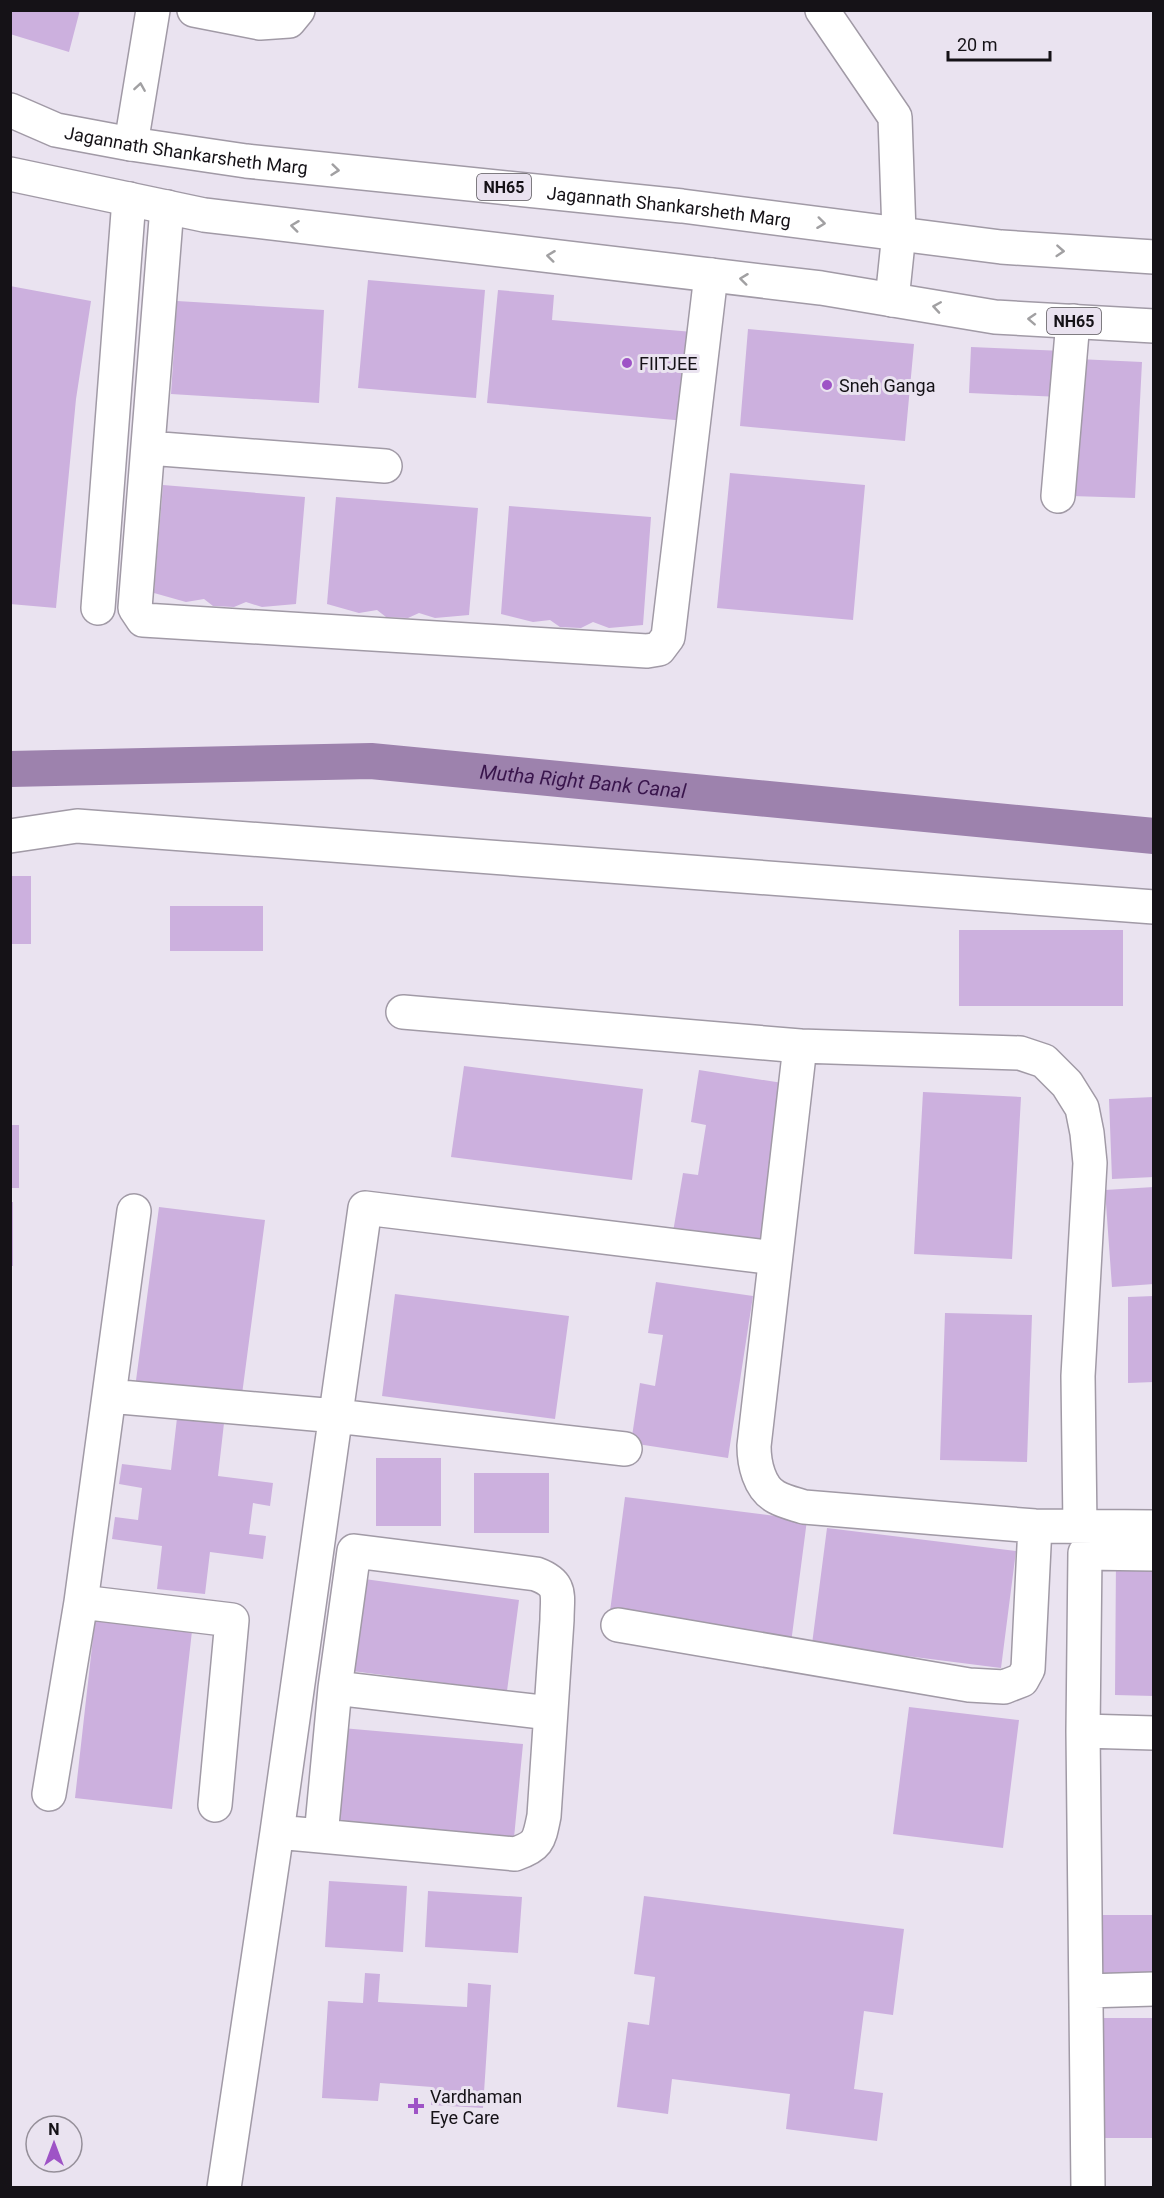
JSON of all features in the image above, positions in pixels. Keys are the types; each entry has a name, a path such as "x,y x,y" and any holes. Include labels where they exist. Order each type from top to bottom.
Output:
{"main road":[{"path":"131,144 153,10"},
{"path":"194,10 260,23 289,21 298,10"},
{"path":"822,10 895,117 899,233 892,300"},
{"name":"Jagannath Shankarsheth Marg","path":"10,110 56,130 246,161 682,206 1001,247 1154,257"},
{"path":"10,122 56,130"},
{"name":"NH65","path":"10,174 216,217 821,288 995,317 1154,326"},
{"path":"98,608 129,200"},
{"path":"167,207 135,608 143,620 647,651 659,649 668,637 711,275"},
{"path":"1058,495 1073,321"},
{"path":"148,448 385,466"},
{"path":"10,836 77,826 1154,907"},
{"path":"403,1012 800,1046 1020,1053 1044,1061 1067,1084 1082,1108 1090,1163 1078,1376 1080,1527"},
{"path":"800,1046 754,1446 754,1462 763,1483 775,1497 804,1507 1035,1527 1154,1527"},
{"path":"224,2187 277,1832 365,1209 775,1258"},
{"path":"50,1794 81,1602 134,1211"},
{"path":"109,1396 336,1416 625,1449"},
{"path":"618,1625 969,1685 1004,1687 1022,1680 1028,1669 1035,1527"},
{"path":"277,1832 515,1854 531,1848 539,1838 544,1816 557,1620 557,1590 550,1579 536,1574 354,1551 335,1688 321,1836"},
{"path":"1088,2187 1083,1731 1084,1553 1154,1554"},
{"path":"81,1602 232,1620 214,1805"},
{"path":"335,1688 550,1713"},
{"path":"1083,1731 1154,1733"},
{"path":"1086,1990 1154,1989"}],"building":[{"path":"10,10 80,10 69,52 10,34"},
{"path":"368,280 485,290 476,398 358,388"},
{"path":"10,286 91,301 76,399 56,608 10,604"},
{"path":"498,290 554,295 552,320 693,332 686,421 487,403"},
{"path":"177,301 324,310 319,403 171,394"},
{"name":"Sneh Ganga","path":"748,329 914,344 905,441 740,426"},
{"path":"971,347 1064,351 1061,397 969,393"},
{"path":"1078,359 1142,362 1135,498 1071,496"},
{"path":"730,473 865,485 853,620 717,608"},
{"path":"163,485 305,497 296,604 262,607 246,602 234,607 213,606 204,599 186,602 154,593"},
{"path":"336,497 478,508 469,615 435,618 419,613 408,618 386,617 377,610 359,613 327,604"},
{"path":"509,506 651,517 643,625 609,628 593,622 581,628 560,627 550,620 533,622 501,614"},
{"path":"10,876 31,876 31,944 10,944"},
{"path":"170,906 263,906 263,951 170,951"},
{"path":"959,930 1123,930 1123,1006 959,1006"},
{"path":"464,1066 643,1089 632,1180 451,1157"},
{"path":"699,1070 795,1085 770,1247 673,1232 683,1173 698,1175 706,1125 691,1122"},
{"path":"923,1092 1021,1097 1012,1259 914,1254"},
{"path":"1154,1097 1154,1177 1112,1179 1109,1099"},
{"path":"10,1125 19,1125 19,1188 10,1188"},
{"path":"1154,1187 1154,1284 1112,1287 1105,1190"},
{"path":"10,1202 13,1202 13,1266 10,1266"},
{"path":"159,1207 265,1220 241,1402 135,1388"},
{"path":"656,1282 753,1296 728,1458 631,1443 640,1383 655,1386 663,1335 648,1333"},
{"path":"395,1294 569,1316 555,1419 382,1396"},
{"path":"1154,1296 1154,1382 1128,1383 1128,1297"},
{"path":"945,1313 1032,1315 1027,1462 940,1460"},
{"path":"177,1418 224,1423 218,1476 273,1483 270,1506 253,1503 249,1534 266,1536 263,1559 210,1552 205,1594 157,1589 162,1546 112,1539 115,1517 138,1520 142,1488 119,1484 122,1464 171,1470"},
{"path":"376,1458 441,1458 441,1526 376,1526"},
{"path":"474,1473 549,1473 549,1533 474,1533"},
{"path":"625,1497 807,1520 791,1643 609,1619"},
{"path":"827,1528 1016,1551 1001,1668 812,1644"},
{"path":"1116,1558 1154,1558 1154,1696 1115,1695"},
{"path":"357,1578 519,1600 507,1691 344,1670"},
{"path":"96,1611 193,1622 172,1809 75,1798"},
{"path":"909,1707 1019,1720 1003,1848 893,1834"},
{"path":"342,1728 523,1744 514,1838 332,1821"},
{"path":"329,1881 407,1886 403,1952 325,1947"},
{"path":"428,1891 522,1897 518,1953 425,1947"},
{"path":"644,1896 904,1929 893,2015 864,2011 854,2089 883,2093 877,2141 786,2129 790,2094 672,2079 668,2114 617,2107 628,2022 649,2025 655,1977 634,1974"},
{"path":"1089,1915 1154,1915 1154,1976 1088,1976"},
{"path":"365,1973 380,1974 378,2002 467,2007 468,1983 491,1985 483,2108 431,2105 432,2087 380,2083 378,2101 322,2098 328,2001 363,2003"},
{"path":"1095,2018 1154,2018 1154,2138 1095,2138"}],"waterway":[{"name":"Mutha Right Bank Canal","path":"10,769 371,761 1154,836"}],"place":[{"name":"FIITJEE","path":"627,363"},
{"name":"Sneh Ganga","path":"827,385"},
{"name":"Vardhaman Eye Care","path":"416,2106"}]}
